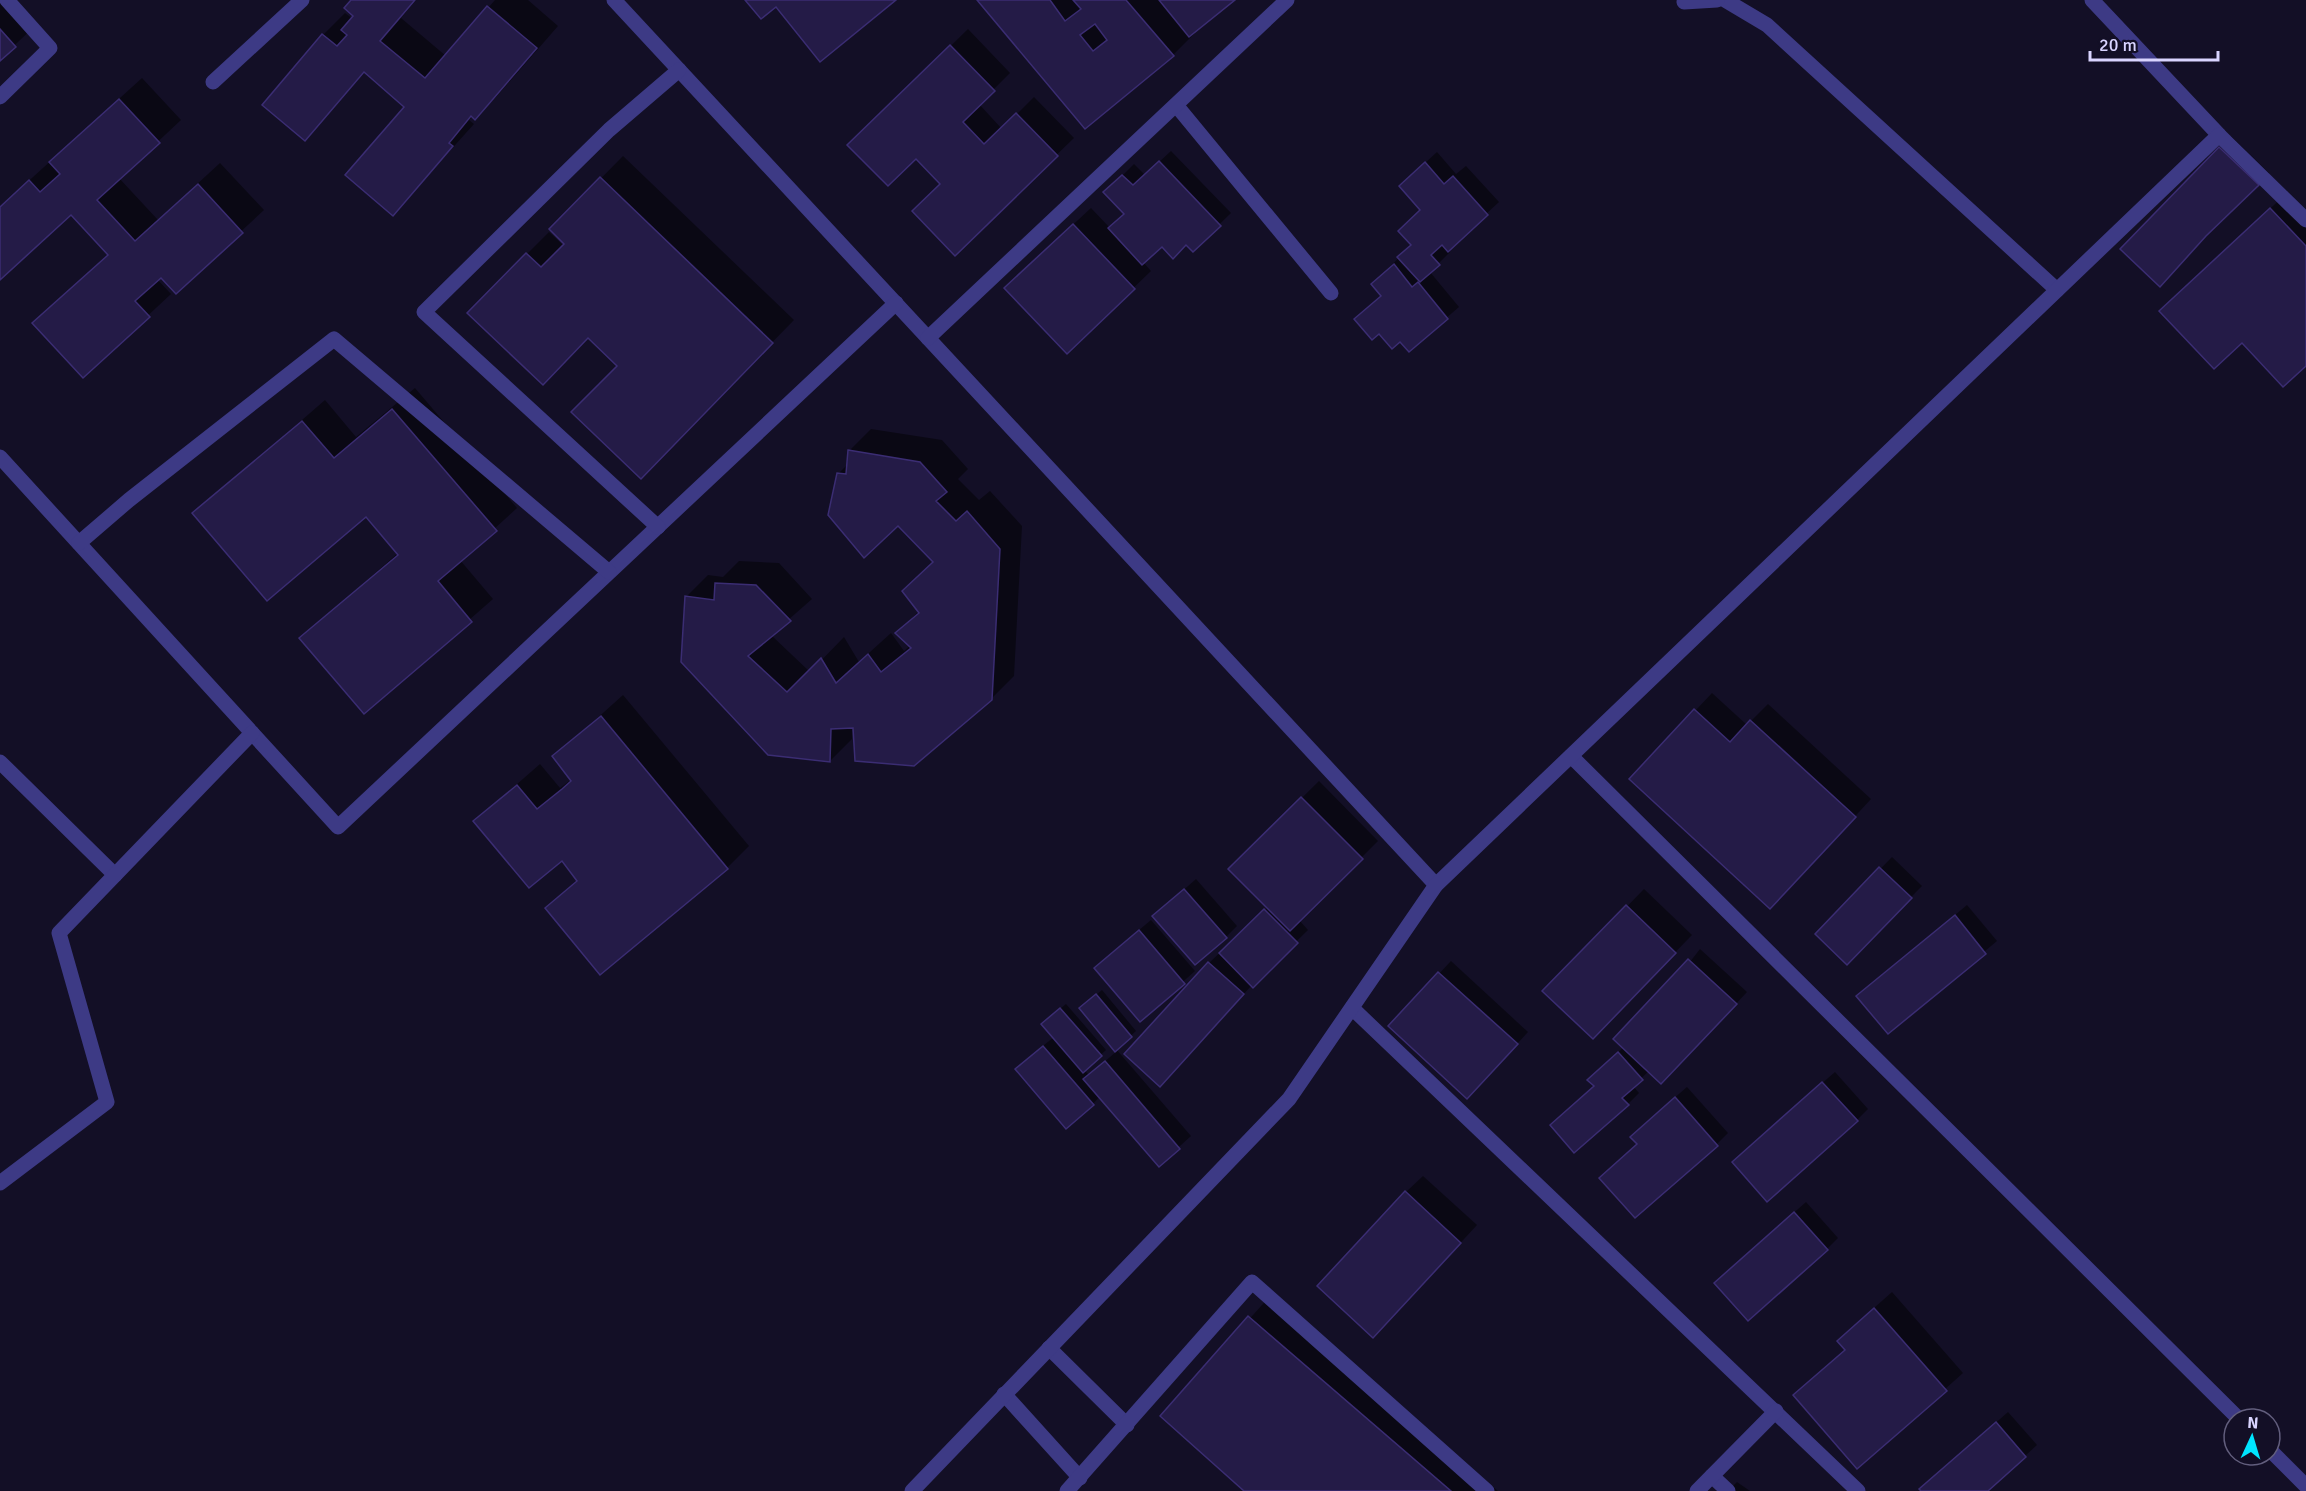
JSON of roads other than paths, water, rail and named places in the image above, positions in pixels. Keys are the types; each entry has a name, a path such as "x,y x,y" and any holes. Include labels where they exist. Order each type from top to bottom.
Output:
{"street":[{"path":"0,97 50,48 7,0"},
{"path":"213,82 302,0"},
{"path":"614,0 1436,885"},
{"path":"927,338 1287,0"},
{"path":"1684,2 1717,0"},
{"path":"1725,0 1767,25 2057,290"},
{"path":"2092,0 2219,135 2306,220"},
{"path":"658,527 424,312 609,130 679,70"},
{"path":"1176,105 1331,292"},
{"path":"912,1491 1289,1099 1436,885 2219,135"},
{"path":"0,457 338,827 896,303"},
{"path":"79,543 129,500 334,339 609,572"},
{"path":"0,1183 107,1102 59,933 252,733"},
{"path":"1570,756 2227,1407"},
{"path":"0,762 115,875"},
{"path":"1352,1008 1858,1491"},
{"path":"1067,1491 1252,1282 1487,1491"},
{"path":"1049,1348 1127,1425"},
{"path":"1004,1394 1080,1479"},
{"path":"1697,1491 1776,1411"},
{"path":"2282,1462 2306,1486"},
{"path":"1712,1476 1728,1491"}]}
